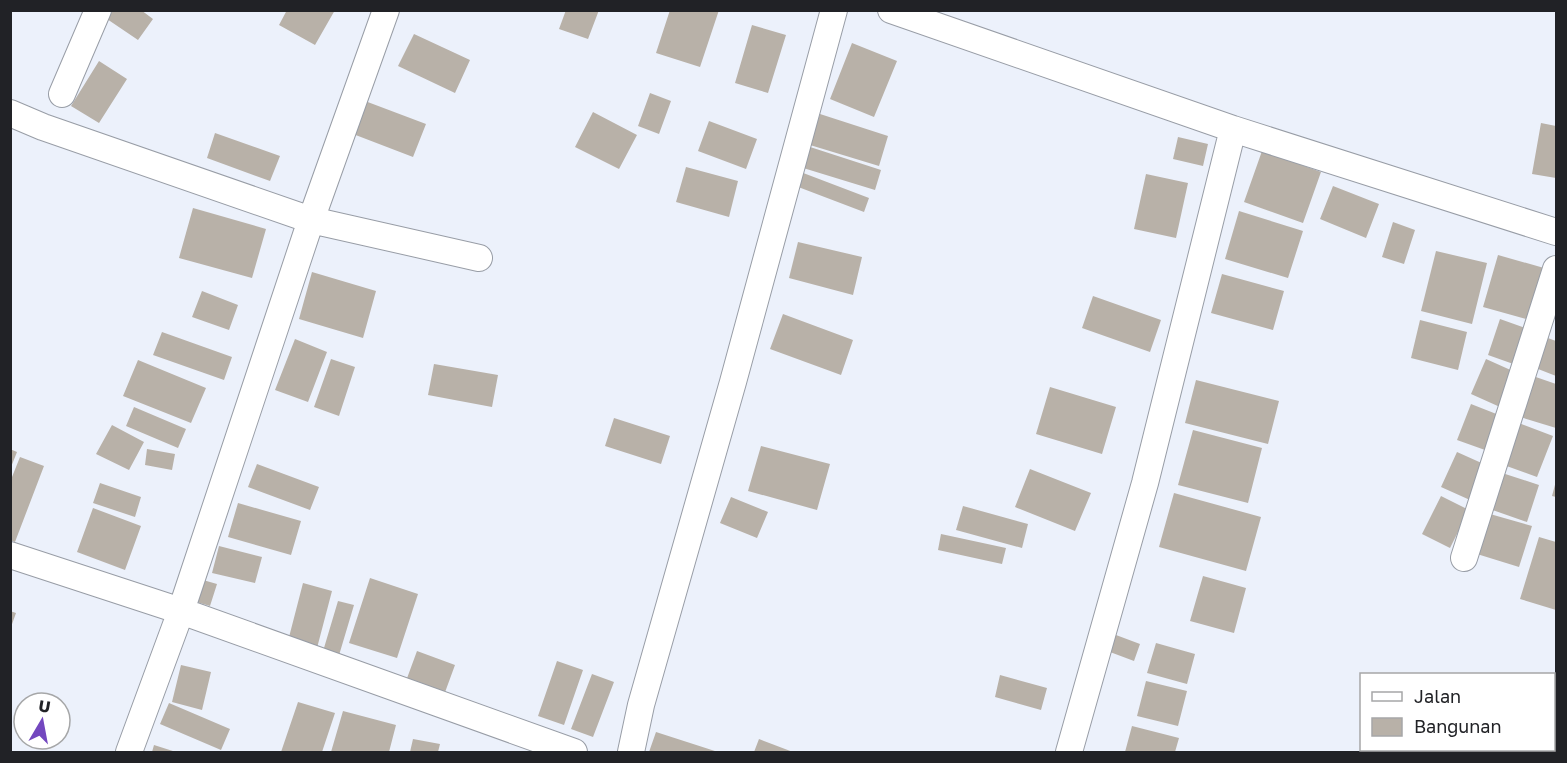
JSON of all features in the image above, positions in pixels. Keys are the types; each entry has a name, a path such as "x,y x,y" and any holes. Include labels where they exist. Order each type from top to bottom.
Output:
{"street":[{"path":"62,93 99,10"},
{"path":"129,753 181,611 311,220 386,10"},
{"path":"631,753 641,705 733,382 834,10"},
{"path":"891,10 1233,129 1557,232"},
{"path":"10,113 43,127 311,220 479,258"},
{"path":"1069,753 1145,483 1233,129"},
{"path":"1464,558 1557,269"},
{"path":"10,555 181,611 574,753"}],"building":[{"path":"113,10 141,10 153,19 138,40 107,19"},
{"path":"287,10 335,10 315,45 279,25"},
{"path":"566,10 599,10 588,39 559,29"},
{"path":"670,10 719,10 700,67 656,53"},
{"path":"752,25 786,35 768,93 735,83"},
{"path":"414,34 470,60 455,93 398,66"},
{"path":"852,43 897,61 874,117 830,99"},
{"path":"99,61 127,79 99,123 71,106"},
{"path":"650,93 671,101 659,134 638,126"},
{"path":"365,101 426,124 413,157 353,134"},
{"path":"593,112 637,135 619,169 575,147"},
{"path":"820,114 888,136 879,166 810,145"},
{"path":"709,121 757,139 746,169 698,151"},
{"path":"1541,123 1556,126 1556,178 1532,174"},
{"path":"215,133 280,156 270,181 207,158"},
{"path":"1178,137 1208,144 1203,166 1173,159"},
{"path":"807,146 881,170 875,190 800,167"},
{"path":"1262,151 1321,172 1303,223 1244,202"},
{"path":"686,167 738,181 729,217 676,202"},
{"path":"798,171 869,198 864,212 793,185"},
{"path":"1146,174 1188,183 1176,238 1134,229"},
{"path":"1333,186 1379,204 1366,238 1320,219"},
{"path":"193,208 266,229 252,278 179,258"},
{"path":"1239,211 1303,231 1288,278 1225,259"},
{"path":"1393,222 1415,230 1404,264 1382,257"},
{"path":"798,242 862,257 853,295 789,278"},
{"path":"1436,251 1487,263 1472,324 1421,311"},
{"path":"1498,255 1544,268 1530,320 1483,307"},
{"path":"312,272 376,291 363,338 299,319"},
{"path":"1222,274 1284,291 1273,330 1211,313"},
{"path":"202,291 238,305 229,330 192,317"},
{"path":"1093,296 1161,320 1150,352 1082,328"},
{"path":"783,314 853,340 841,375 770,349"},
{"path":"1500,319 1531,330 1519,366 1488,355"},
{"path":"1420,320 1467,332 1458,370 1411,358"},
{"path":"162,332 232,357 224,380 153,355"},
{"path":"1545,337 1556,341 1556,376 1533,367"},
{"path":"295,339 327,352 308,402 275,390"},
{"path":"331,359 355,367 339,416 314,407"},
{"path":"1486,359 1515,372 1500,407 1471,394"},
{"path":"138,360 206,388 191,423 123,396"},
{"path":"434,364 498,375 492,407 428,395"},
{"path":"1530,375 1556,384 1556,428 1517,416"},
{"path":"1196,380 1279,401 1268,444 1185,423"},
{"path":"1050,387 1116,407 1102,454 1036,434"},
{"path":"1471,404 1499,415 1485,450 1457,440"},
{"path":"134,407 186,429 178,448 126,426"},
{"path":"614,418 670,436 661,464 605,446"},
{"path":"1516,422 1553,436 1537,477 1501,464"},
{"path":"112,425 144,442 129,470 96,454"},
{"path":"1193,430 1262,448 1248,503 1178,485"},
{"path":"761,446 830,464 817,510 748,491"},
{"path":"10,449 17,452 11,467 10,467"},
{"path":"147,449 175,454 172,470 145,465"},
{"path":"1457,452 1486,465 1470,500 1441,487"},
{"path":"20,457 44,466 15,542 10,540 10,482"},
{"path":"257,464 319,487 310,510 248,487"},
{"path":"1030,469 1091,493 1075,531 1015,507"},
{"path":"1496,471 1539,485 1527,522 1484,507"},
{"path":"1556,481 1556,497 1552,496"},
{"path":"100,483 141,497 135,517 93,503"},
{"path":"1174,493 1261,517 1246,571 1159,547"},
{"path":"1441,496 1469,510 1450,548 1422,534"},
{"path":"731,497 768,512 757,538 720,523"},
{"path":"238,503 301,521 291,555 228,537"},
{"path":"963,506 1028,524 1022,548 956,530"},
{"path":"93,508 141,526 125,570 77,552"},
{"path":"1490,514 1532,526 1519,567 1477,554"},
{"path":"941,534 1006,548 1002,564 938,550"},
{"path":"1539,537 1556,542 1556,610 1520,599"},
{"path":"219,546 262,557 255,583 212,573"},
{"path":"1203,576 1246,588 1234,633 1190,621"},
{"path":"196,578 217,584 210,606 190,600"},
{"path":"370,578 418,594 397,658 349,643"},
{"path":"303,583 332,591 317,648 288,641"},
{"path":"338,601 354,605 337,662 321,658"},
{"path":"10,611 16,613 11,627 10,627"},
{"path":"1108,632 1140,644 1134,661 1102,649"},
{"path":"1156,643 1195,654 1187,684 1147,673"},
{"path":"417,651 455,665 444,695 406,681"},
{"path":"557,661 583,670 564,725 538,716"},
{"path":"181,665 211,672 202,710 172,702"},
{"path":"592,674 614,682 593,737 571,729"},
{"path":"1000,675 1047,688 1041,710 995,697"},
{"path":"1146,681 1187,691 1178,726 1137,716"},
{"path":"298,702 335,713 322,752 281,752"},
{"path":"169,703 230,729 221,750 160,724"},
{"path":"343,711 396,725 389,752 331,752"},
{"path":"1132,726 1179,738 1175,752 1125,752"},
{"path":"656,732 718,752 649,752"},
{"path":"413,739 440,744 438,752 410,752"},
{"path":"759,739 793,752 754,752"},
{"path":"154,745 176,752 152,752"}]}
